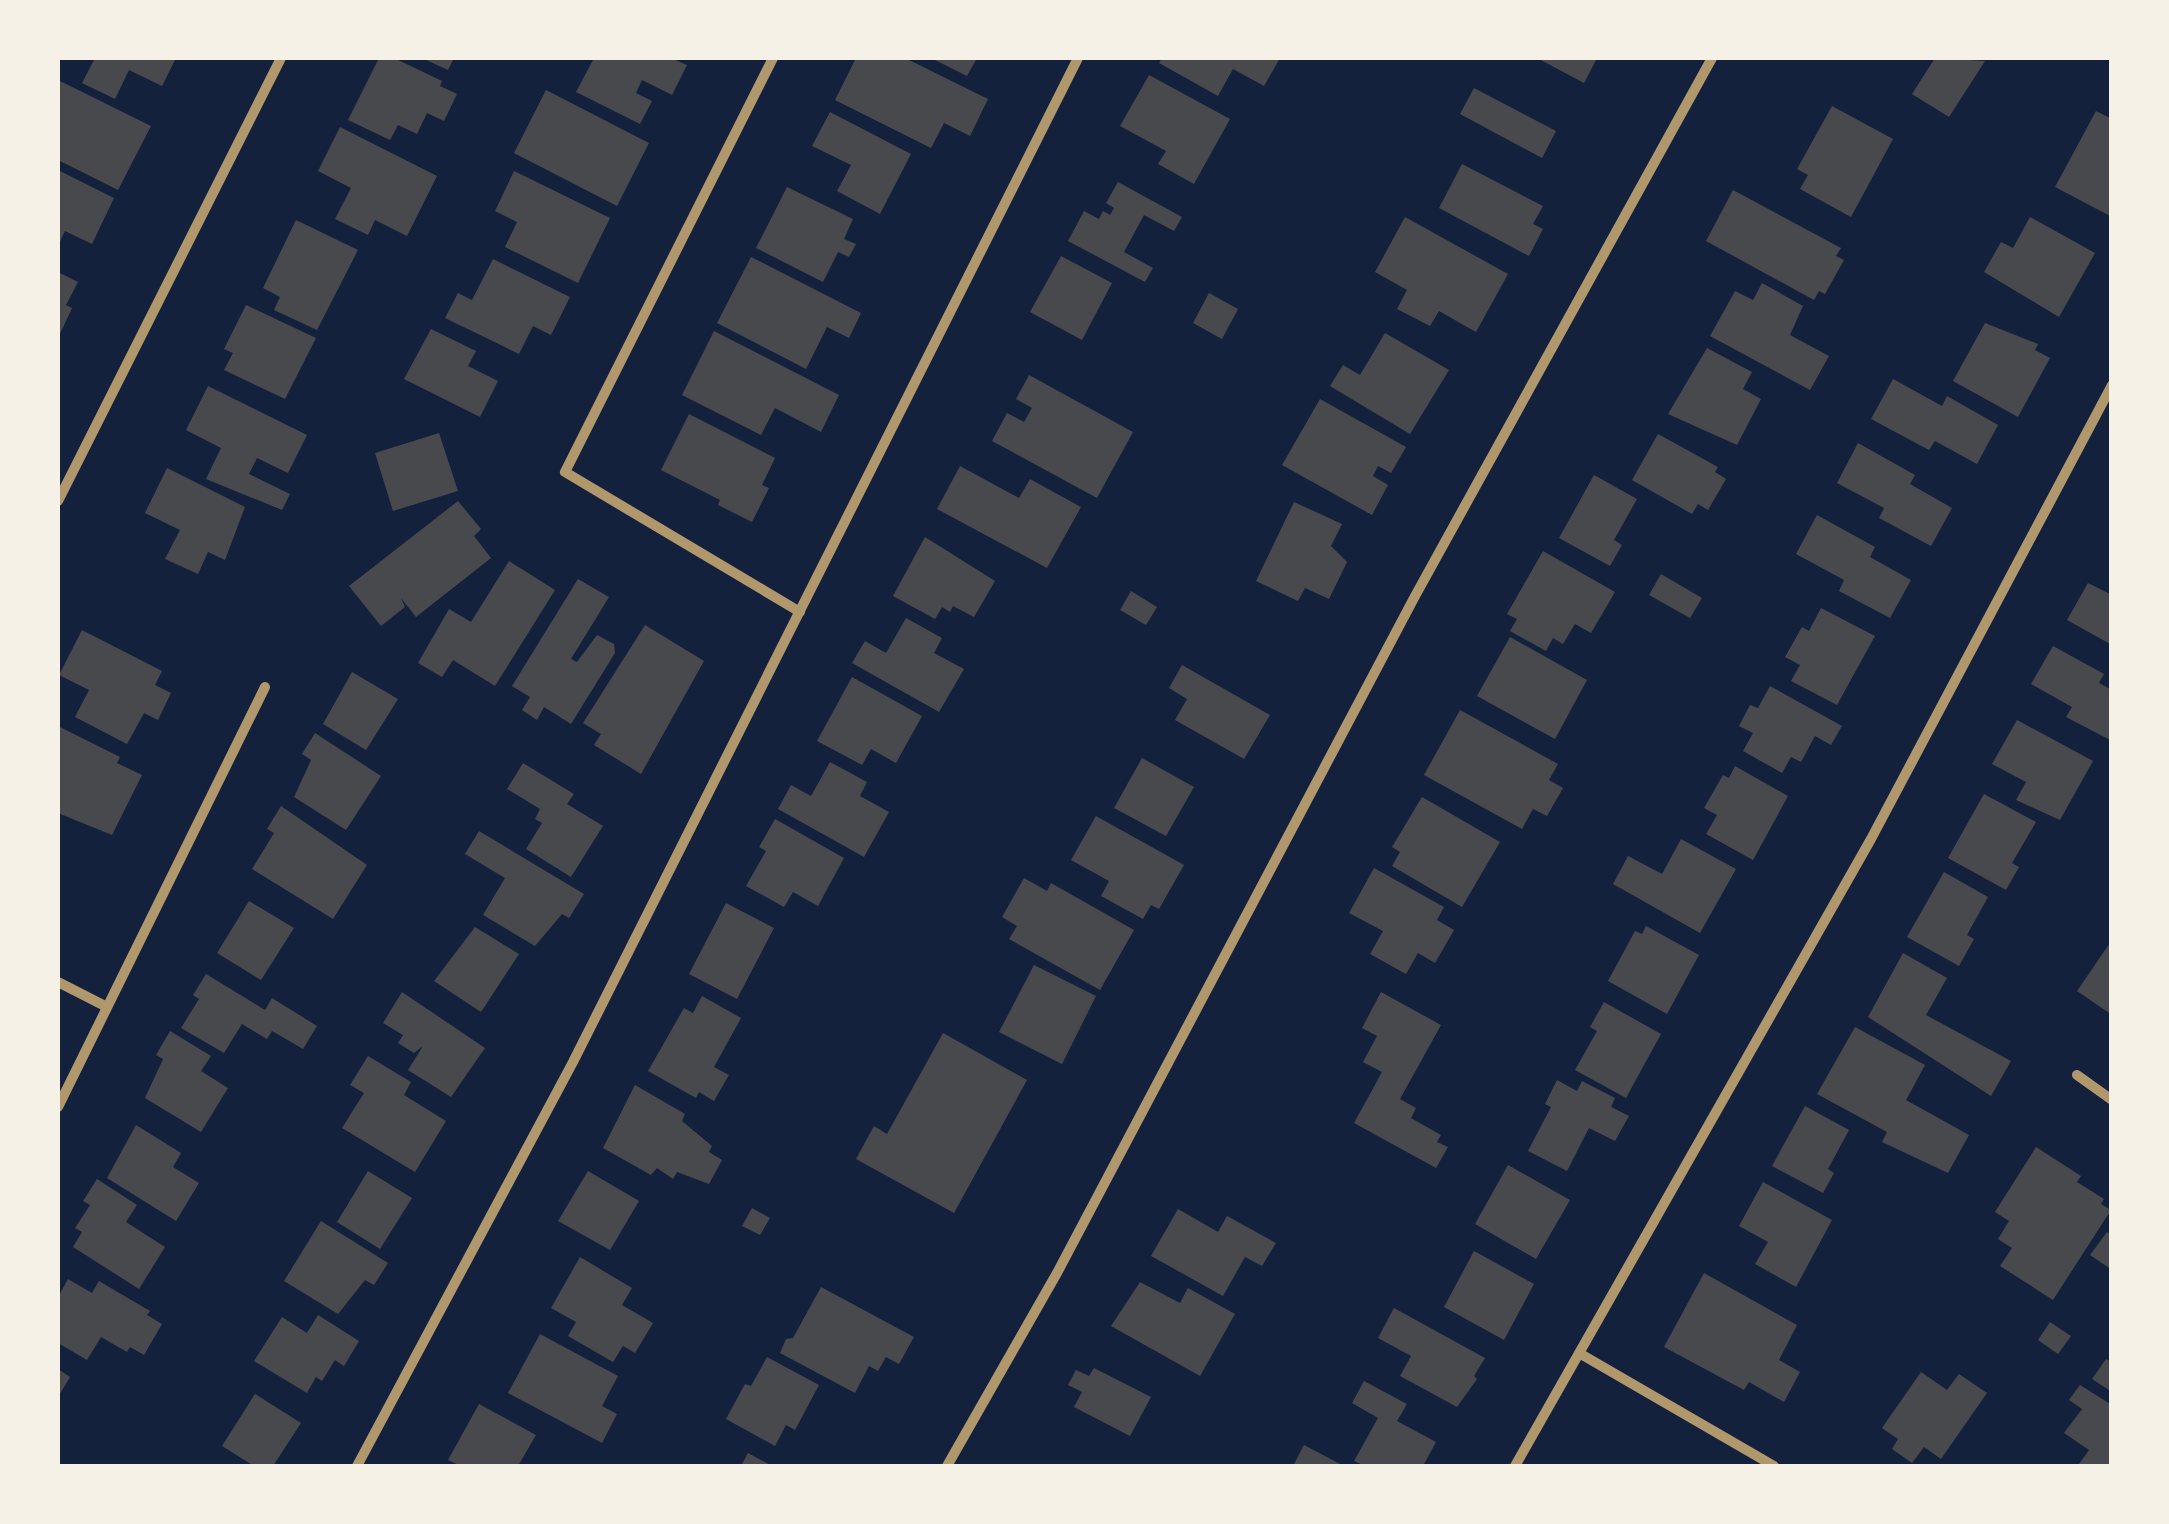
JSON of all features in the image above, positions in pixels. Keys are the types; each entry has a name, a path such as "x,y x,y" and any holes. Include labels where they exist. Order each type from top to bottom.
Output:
{"street":[{"path":"58,501 281,58"},
{"path":"773,58 564,472 800,612"},
{"path":"357,1466 573,1062 1078,58"},
{"path":"948,1466 1058,1273 1414,598 1712,58"},
{"path":"1515,1466 1870,839 2112,385"},
{"path":"58,1107 265,687"},
{"path":"58,982 107,1007"},
{"path":"2077,1075 2112,1100"},
{"path":"1579,1353 1774,1466"}],"building":[{"path":"95,58 176,58 162,86 129,70 115,99 82,83"},
{"path":"379,58 394,58 442,81 440,86 457,94 444,121 427,113 417,134 398,125 390,140 348,120"},
{"path":"422,58 454,58 448,70"},
{"path":"594,58 671,58 687,65 672,95 642,80 636,93 652,101 640,124 576,92"},
{"path":"856,58 905,58 988,99 970,136 944,123 931,148 835,100"},
{"path":"931,58 977,58 967,76"},
{"path":"1162,58 1280,58 1264,86 1233,69 1218,96 1159,63"},
{"path":"1537,58 1590,58 1596,60 1584,83"},
{"path":"1935,58 1985,61 1949,117 1912,94"},
{"path":"1149,75 1230,119 1194,184 1158,164 1166,151 1120,126"},
{"path":"58,80 151,126 118,190 58,160"},
{"path":"1474,88 1556,131 1542,158 1460,114"},
{"path":"546,90 649,143 617,206 514,153"},
{"path":"1832,106 1893,139 1851,217 1800,189 1808,175 1797,169"},
{"path":"2096,111 2112,119 2112,217 2055,187"},
{"path":"830,112 911,154 880,214 837,191 851,165 812,146"},
{"path":"340,127 437,176 407,236 375,220 368,235 335,219 351,188 318,171"},
{"path":"1462,164 1543,206 1533,224 1543,229 1529,256 1439,208"},
{"path":"58,170 114,198 92,244 65,231 58,246"},
{"path":"514,171 610,218 578,283 505,247 517,222 495,211"},
{"path":"1118,182 1182,217 1174,231 1144,215 1124,252 1153,268 1145,282 1068,241 1084,211 1099,219 1103,211 1110,215 1114,208 1106,203"},
{"path":"787,187 853,219 844,239 856,244 849,257 838,252 823,282 756,248"},
{"path":"1733,190 1841,248 1836,256 1844,260 1825,294 1819,291 1814,300 1706,241"},
{"path":"1405,217 1508,274 1476,332 1439,311 1430,326 1397,309 1407,290 1375,272"},
{"path":"2030,217 2095,253 2059,317 1984,272 2001,242 2013,248"},
{"path":"296,220 358,250 317,330 274,310 280,297 263,288"},
{"path":"1061,256 1112,283 1082,340 1030,312"},
{"path":"751,257 861,313 849,338 827,327 806,369 717,323"},
{"path":"493,259 570,297 551,335 533,326 519,354 445,318 458,293 472,300"},
{"path":"58,272 78,282 66,305 72,308 58,338"},
{"path":"1762,283 1803,306 1790,335 1829,356 1810,390 1710,336 1735,291 1753,300"},
{"path":"1209,293 1238,309 1222,339 1193,323"},
{"path":"246,305 316,338 285,399 224,370 233,353 224,349"},
{"path":"1985,323 2038,344 2035,350 2050,358 2018,417 1953,381"},
{"path":"431,329 476,351 468,366 498,381 480,417 404,379"},
{"path":"714,331 839,395 821,432 775,408 761,435 682,395"},
{"path":"1385,333 1449,370 1410,434 1330,386 1343,365 1360,375"},
{"path":"1707,348 1752,372 1743,389 1761,399 1737,445 1668,414"},
{"path":"1029,375 1133,432 1097,498 992,441 1007,413 1024,422 1032,408 1016,399"},
{"path":"1893,379 1942,406 1947,396 1998,425 1977,464 1935,441 1929,450 1871,419"},
{"path":"208,386 307,435 288,473 257,458 249,474 290,494 282,510 206,479 221,448 186,430"},
{"path":"1320,399 1406,447 1391,473 1378,466 1373,476 1388,485 1372,515 1282,465"},
{"path":"689,414 775,458 762,485 769,488 752,522 718,505 720,500 661,470"},
{"path":"439,433 458,491 393,511 375,453"},
{"path":"1658,434 1718,467 1715,472 1726,479 1708,510 1698,504 1692,514 1632,480"},
{"path":"1858,443 1915,475 1910,484 1952,508 1931,546 1879,518 1884,508 1837,483"},
{"path":"960,466 1019,498 1030,479 1081,507 1047,568 937,509"},
{"path":"167,468 245,507 225,560 208,552 198,574 165,559 180,530 145,513"},
{"path":"1594,475 1637,499 1614,540 1622,545 1610,566 1559,538"},
{"path":"458,501 481,529 474,536 491,558 416,617 401,598 405,607 381,626 349,586"},
{"path":"1294,502 1342,524 1331,546 1347,562 1329,599 1305,588 1298,601 1256,581"},
{"path":"1817,515 1875,547 1870,557 1911,580 1890,618 1839,591 1844,580 1796,554"},
{"path":"925,537 995,581 974,617 953,606 950,612 942,607 935,619 893,596"},
{"path":"1543,551 1615,592 1591,633 1575,624 1563,644 1553,638 1546,651 1510,631 1517,619 1507,614"},
{"path":"509,561 555,590 495,686 453,660 442,677 418,663 449,609 471,622"},
{"path":"1661,574 1702,598 1690,618 1649,595"},
{"path":"578,579 609,597 571,659 577,662 597,635 614,644 615,653 571,724 544,707 537,720 522,710 530,697 512,686"},
{"path":"2088,583 2112,595 2112,645 2067,620"},
{"path":"1131,591 1157,607 1146,625 1120,610"},
{"path":"1821,608 1875,636 1837,705 1791,681 1800,665 1785,657 1802,627 1809,631"},
{"path":"906,618 942,638 934,653 964,669 939,712 852,663 865,641 886,653"},
{"path":"645,625 704,661 641,774 594,745 601,734 583,723"},
{"path":"82,630 162,671 155,685 171,693 158,720 144,713 127,744 75,717 89,690 59,675"},
{"path":"1510,637 1587,680 1555,739 1477,696"},
{"path":"2053,646 2104,674 2099,683 2112,690 2112,741 2066,717 2072,707 2031,684"},
{"path":"1182,665 1270,715 1244,759 1175,720 1187,699 1169,688"},
{"path":"352,672 398,699 366,750 323,724"},
{"path":"852,677 922,716 896,763 871,749 862,765 817,741"},
{"path":"1770,686 1842,726 1831,745 1815,736 1801,762 1791,757 1782,773 1743,751 1753,733 1739,726 1750,705 1758,708"},
{"path":"1460,710 1558,764 1549,780 1563,788 1547,816 1533,809 1522,829 1424,775"},
{"path":"2017,720 2093,761 2060,820 2016,800 2026,782 1992,764"},
{"path":"58,726 120,757 117,763 142,775 112,835 58,813"},
{"path":"315,733 381,776 346,830 294,797 311,760 302,754"},
{"path":"1142,758 1194,787 1166,836 1114,808"},
{"path":"830,762 867,782 860,796 889,812 864,857 778,809 791,785 811,796"},
{"path":"523,763 574,794 567,804 603,826 571,877 526,849 542,823 535,819 540,809 507,789"},
{"path":"1735,766 1788,796 1753,860 1706,834 1717,815 1704,808 1723,775 1729,778"},
{"path":"1984,794 2036,822 2012,863 2019,867 2006,890 1948,858"},
{"path":"1422,797 1500,842 1462,907 1392,866 1400,852 1392,847"},
{"path":"281,806 367,865 333,919 252,869 274,833 267,829"},
{"path":"1096,816 1184,865 1159,909 1151,905 1143,919 1101,896 1109,881 1071,860"},
{"path":"775,819 844,858 818,906 793,892 784,907 746,886 766,851 759,847"},
{"path":"479,831 584,894 569,918 562,914 535,946 483,915 505,878 465,854"},
{"path":"1681,839 1736,869 1700,933 1613,884 1628,856 1662,874"},
{"path":"1374,868 1444,907 1437,920 1454,930 1435,963 1418,953 1406,974 1370,954 1383,931 1349,913"},
{"path":"1944,872 1988,897 1967,935 1974,939 1959,966 1907,937"},
{"path":"1024,878 1047,891 1051,883 1134,930 1100,990 1009,939 1017,926 1002,917"},
{"path":"249,901 294,928 261,980 217,953"},
{"path":"726,903 774,928 737,999 689,974"},
{"path":"1646,926 1699,955 1667,1014 1608,981 1635,931 1642,934"},
{"path":"475,927 519,954 481,1012 434,981"},
{"path":"2112,940 2112,1015 2077,991"},
{"path":"1903,953 1947,978 1926,1015 2011,1061 1991,1096 1868,1017"},
{"path":"1034,965 1096,996 1062,1064 999,1032"},
{"path":"206,974 265,1010 272,998 317,1026 303,1049 272,1031 267,1039 242,1024 224,1053 181,1028 199,999 193,995"},
{"path":"402,992 485,1048 451,1097 408,1070 423,1046 414,1053 398,1043 403,1035 383,1023"},
{"path":"1381,992 1441,1025 1400,1099 1416,1108 1411,1118 1441,1135 1437,1142 1448,1147 1436,1168 1354,1123 1382,1072 1363,1062 1377,1036 1362,1028"},
{"path":"702,996 741,1018 714,1067 729,1075 714,1101 699,1092 696,1098 648,1071 684,1008 693,1013"},
{"path":"1604,1002 1661,1034 1626,1098 1575,1070 1597,1031 1590,1027"},
{"path":"1855,1027 1925,1065 1906,1100 1969,1135 1948,1173 1882,1142 1887,1132 1817,1094"},
{"path":"170,1031 211,1056 201,1071 228,1088 201,1132 145,1098 163,1059 156,1055"},
{"path":"943,1033 1027,1080 954,1213 856,1159 874,1126 887,1134"},
{"path":"368,1056 411,1082 404,1095 446,1121 415,1172 342,1128 364,1093 350,1085"},
{"path":"1557,1080 1577,1091 1582,1081 1615,1098 1611,1107 1629,1116 1615,1141 1589,1128 1567,1171 1528,1151 1551,1107 1545,1104"},
{"path":"635,1085 685,1114 682,1121 712,1146 709,1152 722,1160 709,1184 677,1172 673,1179 657,1168 651,1175 603,1148"},
{"path":"1805,1106 1849,1130 1828,1169 1834,1173 1823,1193 1772,1166"},
{"path":"136,1125 181,1153 173,1167 199,1183 176,1221 107,1178"},
{"path":"2036,1147 2081,1176 2077,1182 2104,1199 2101,1204 2111,1210 2053,1300 2000,1266 2012,1248 1998,1239 2009,1221 1995,1212"},
{"path":"1508,1165 1570,1200 1536,1259 1475,1224"},
{"path":"368,1171 412,1198 380,1249 337,1222"},
{"path":"588,1171 639,1201 610,1250 558,1221"},
{"path":"97,1179 137,1205 126,1222 165,1247 139,1289 73,1247 82,1232 75,1228 90,1205 83,1201"},
{"path":"1763,1182 1832,1220 1796,1287 1755,1264 1768,1242 1739,1226"},
{"path":"752,1208 770,1218 760,1235 742,1226"},
{"path":"1178,1209 1218,1232 1227,1216 1276,1243 1262,1266 1245,1257 1223,1296 1151,1256"},
{"path":"321,1221 388,1263 374,1285 365,1280 338,1314 284,1281"},
{"path":"2107,1232 2112,1235 2112,1270 2090,1255"},
{"path":"1474,1251 1534,1284 1504,1340 1444,1307"},
{"path":"580,1257 632,1288 622,1305 653,1323 635,1353 623,1346 613,1362 568,1336 576,1322 551,1308"},
{"path":"1704,1273 1797,1325 1779,1360 1800,1372 1784,1402 1749,1382 1744,1390 1664,1347"},
{"path":"68,1279 92,1293 99,1281 150,1311 147,1315 162,1324 144,1355 130,1347 127,1352 101,1337 87,1360 58,1343 58,1297"},
{"path":"1140,1282 1180,1303 1188,1288 1235,1314 1200,1376 1111,1326"},
{"path":"821,1287 914,1337 899,1364 886,1357 878,1371 869,1366 855,1393 780,1353 786,1339 793,1338"},
{"path":"1394,1308 1485,1358 1474,1376 1477,1379 1457,1407 1400,1376 1411,1356 1378,1338"},
{"path":"318,1315 359,1341 344,1366 335,1360 322,1381 316,1377 307,1393 254,1361 282,1317 307,1333"},
{"path":"2050,1322 2071,1336 2058,1354 2038,1340"},
{"path":"540,1334 618,1376 602,1406 617,1414 602,1443 508,1393"},
{"path":"767,1357 819,1385 795,1430 786,1425 775,1446 726,1419 745,1384 751,1386"},
{"path":"2106,1359 2112,1362 2112,1392 2092,1379"},
{"path":"1094,1368 1151,1397 1130,1436 1074,1407 1082,1392 1068,1385 1076,1370 1089,1376"},
{"path":"58,1369 70,1377 58,1397"},
{"path":"1921,1372 1947,1390 1959,1374 1987,1393 1941,1459 1924,1447 1912,1463 1892,1449 1898,1439 1882,1428"},
{"path":"1364,1381 1407,1404 1397,1421 1436,1442 1423,1466 1365,1466 1354,1461 1378,1418 1352,1403"},
{"path":"2080,1385 2112,1405 2112,1466 2079,1464 2089,1450 2064,1433 2082,1409 2069,1400"},
{"path":"255,1394 301,1423 273,1466 254,1466 222,1446"},
{"path":"479,1404 536,1435 518,1466 461,1466 448,1460"},
{"path":"1304,1445 1344,1466 1293,1466"},
{"path":"748,1453 772,1466 741,1466"}]}
